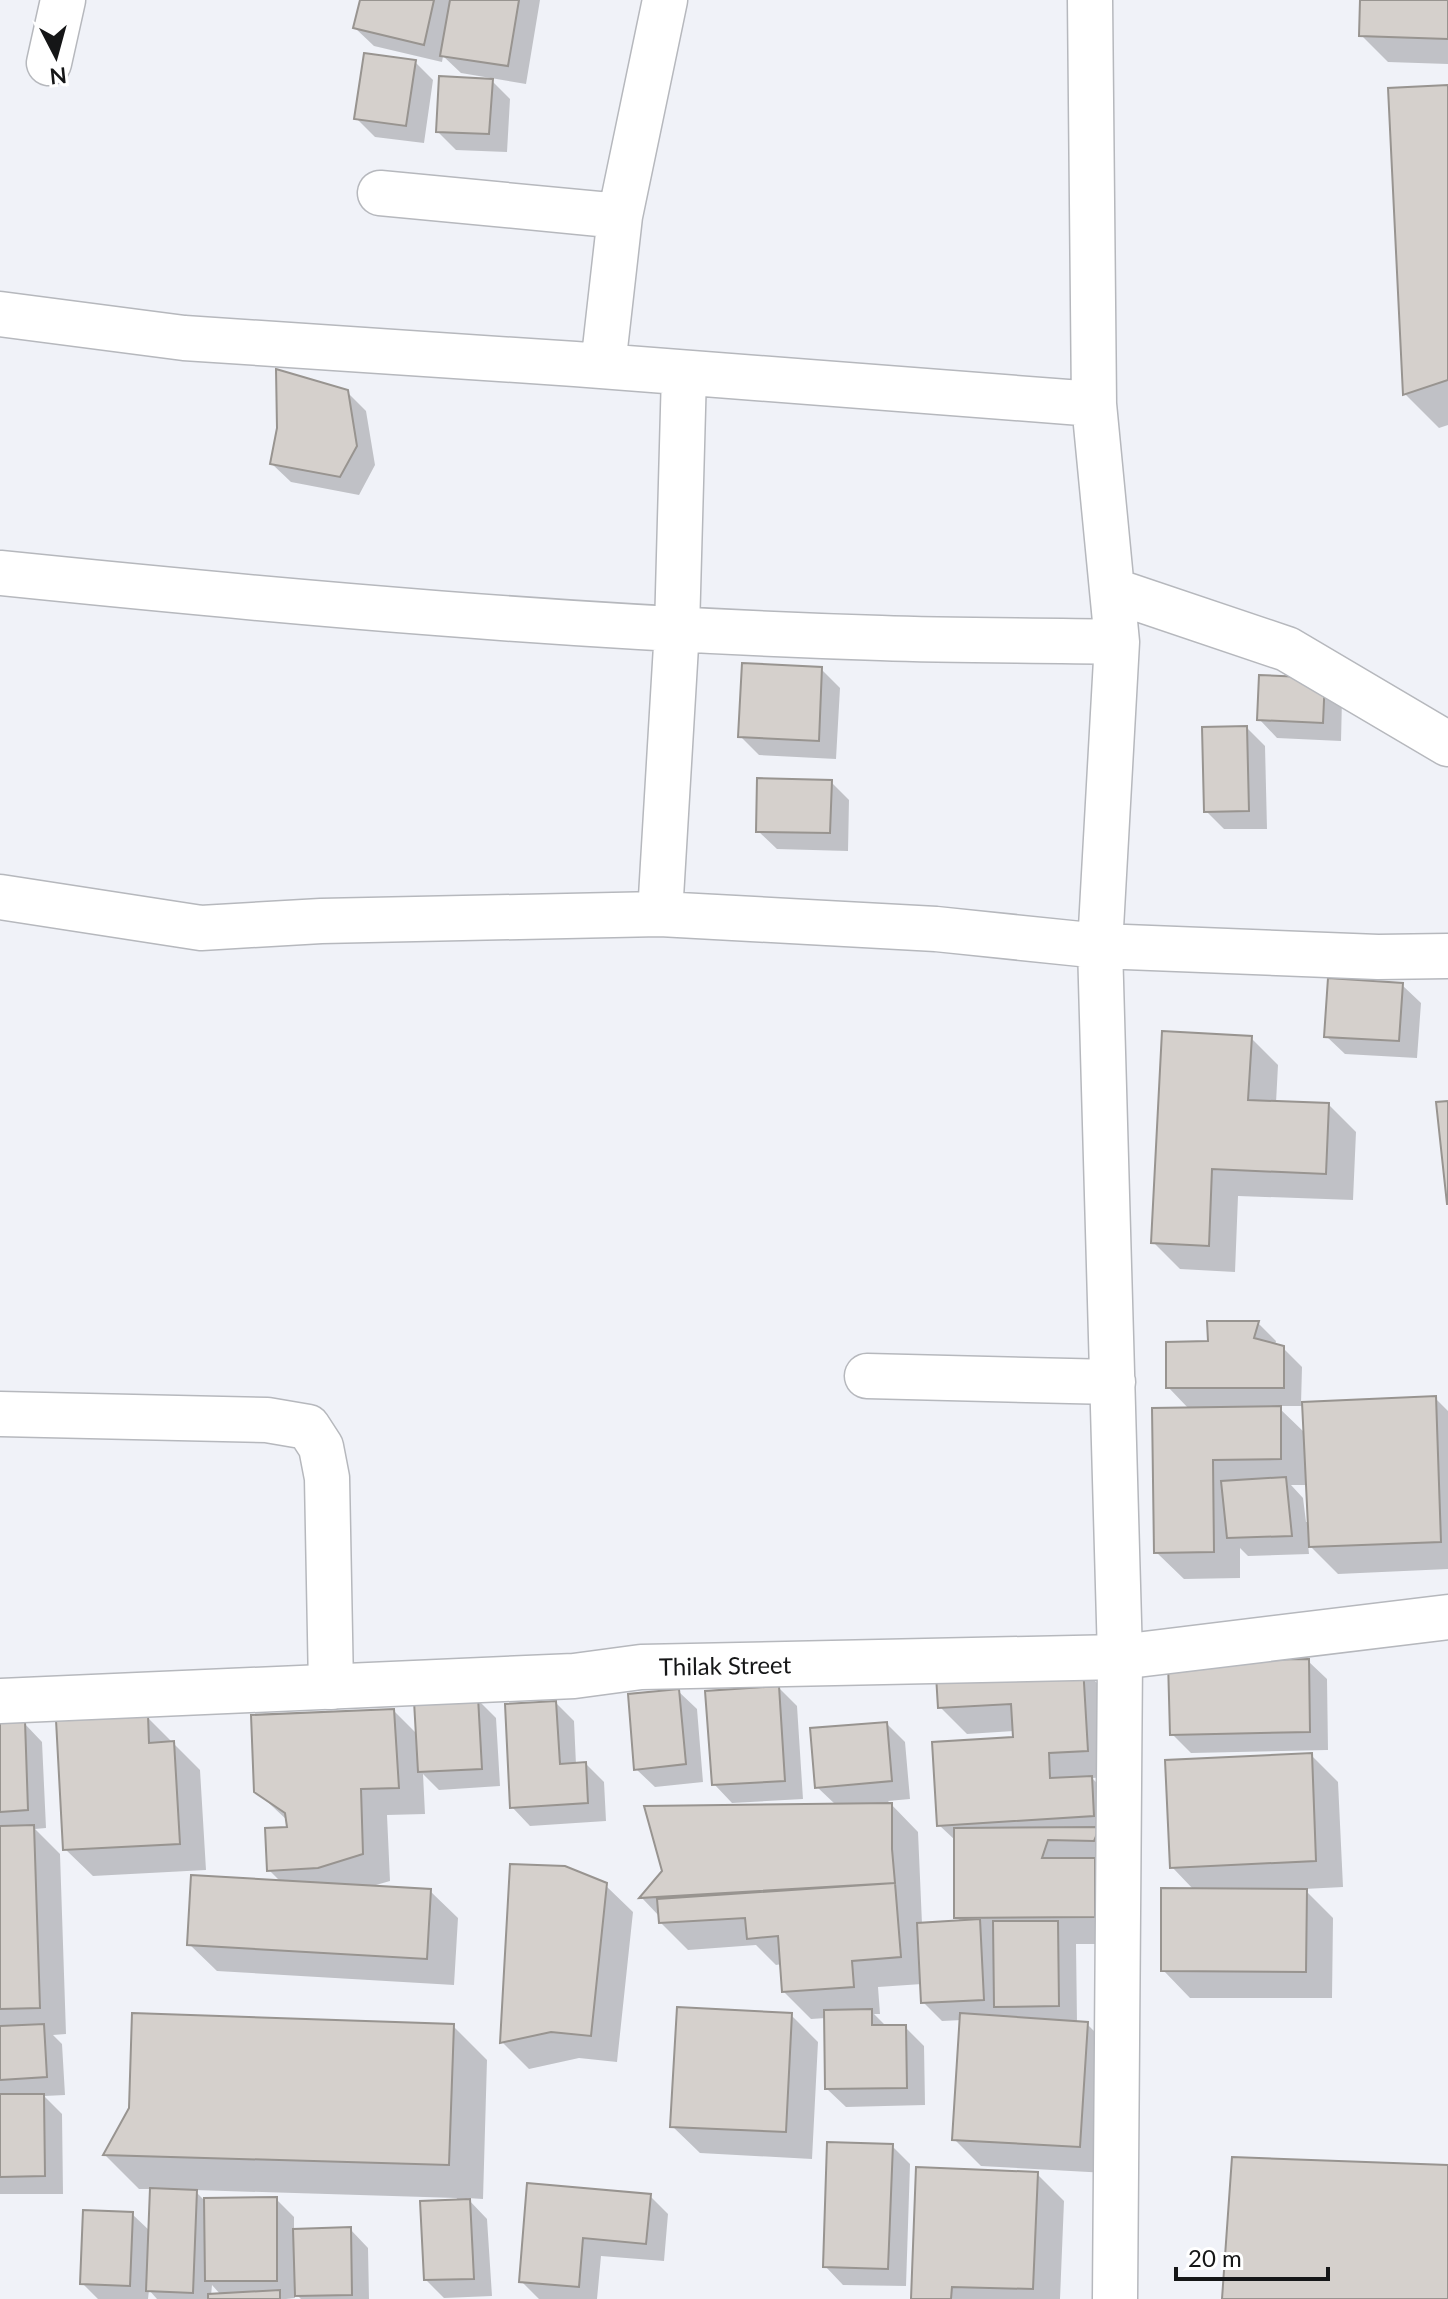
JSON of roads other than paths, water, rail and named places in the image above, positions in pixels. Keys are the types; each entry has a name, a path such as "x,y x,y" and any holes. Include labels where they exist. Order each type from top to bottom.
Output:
{"street":[{"path":"49,63 63,0"},
{"path":"603,366 620,216 665,0"},
{"path":"1090,0 1094,404 1117,642 1100,946 1120,1657 1115,2299"},
{"path":"380,193 620,216"},
{"path":"0,314 184,338 1094,404"},
{"path":"660,914 677,629 684,373"},
{"path":"0,573 240,598 677,629 882,638 1117,642"},
{"path":"1112,590 1287,649 1448,744"},
{"path":"0,897 201,928 321,921 660,914 936,929 1100,946 1378,957 1448,956"},
{"path":"867,1376 1113,1382"},
{"path":"0,1414 267,1420 308,1427 321,1447 327,1478 331,1687"},
{"name":"Thilak Street","path":"0,1701 574,1676 641,1667 1120,1657 1448,1617"}]}
